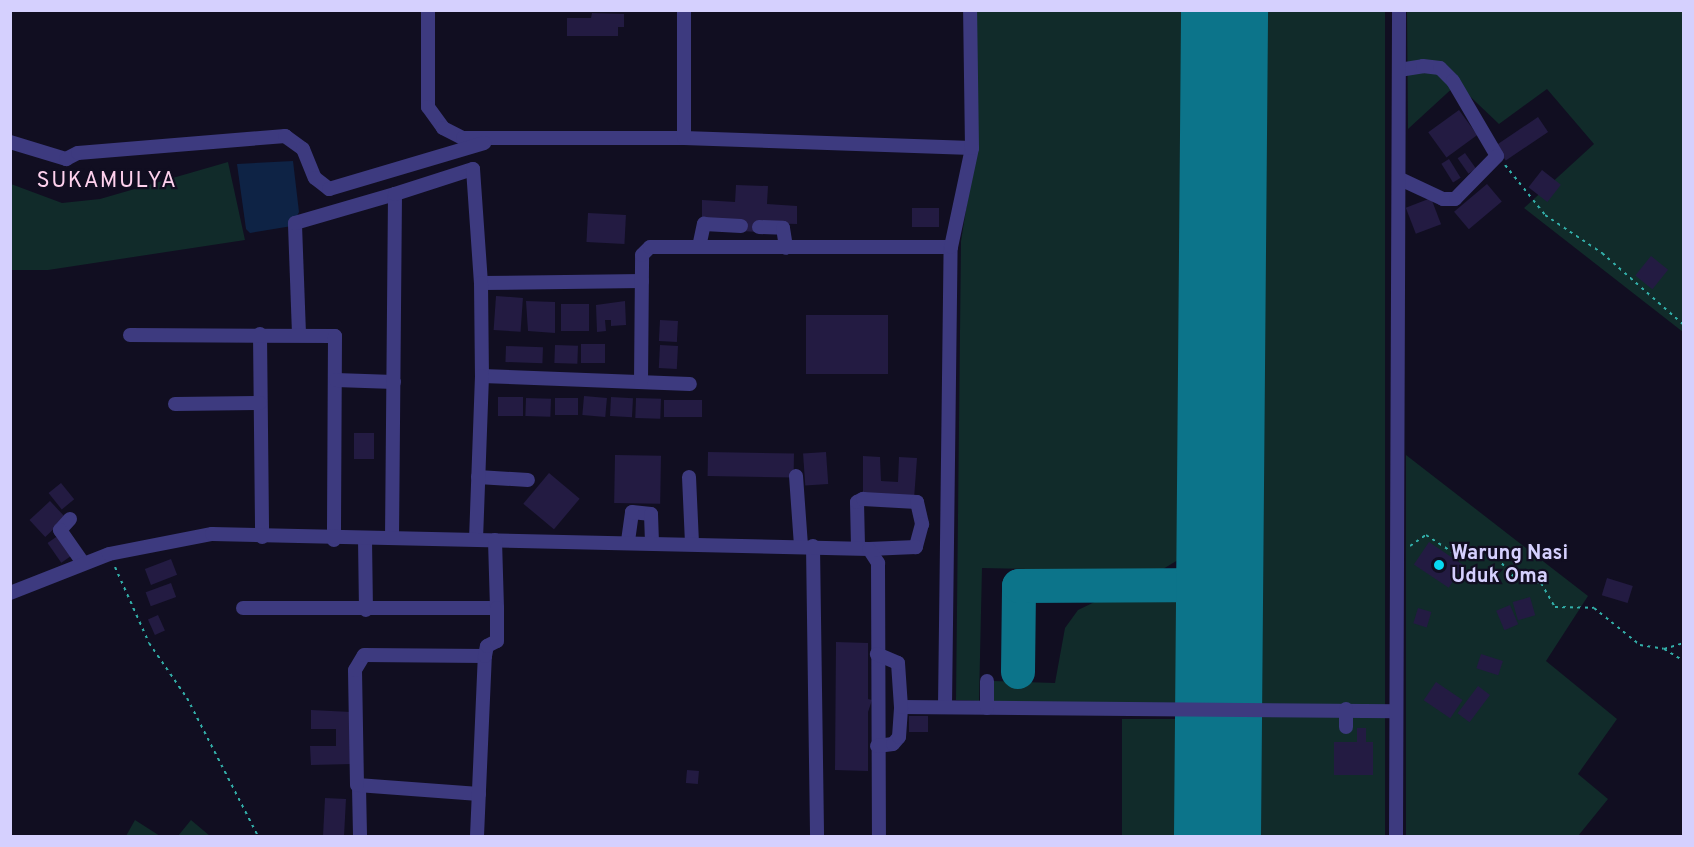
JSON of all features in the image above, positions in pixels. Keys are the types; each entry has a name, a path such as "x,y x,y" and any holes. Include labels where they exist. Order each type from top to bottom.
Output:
{"street":[{"path":"428,10 428,107 443,128 463,138 496,140 684,138 972,148"},
{"path":"684,10 684,138"},
{"path":"945,706 951,247 972,148 970,10"},
{"path":"1396,837 1399,10"},
{"path":"1399,70 1423,66 1440,68 1453,81 1497,156 1455,199 1443,199 1400,179"},
{"path":"10,142 66,159 78,153 285,135 303,149 315,178 329,189 496,140"},
{"path":"299,334 295,223 473,169 481,283 482,376 477,540"},
{"path":"392,538 395,194"},
{"path":"699,247 704,224 741,226"},
{"path":"759,227 783,228 786,248"},
{"path":"641,382 642,255 650,247 951,247"},
{"path":"481,283 642,281"},
{"path":"130,334 335,336 334,540"},
{"path":"260,334 262,537"},
{"path":"482,376 690,384"},
{"path":"336,380 394,381"},
{"path":"175,404 260,403"},
{"path":"796,476 807,545 817,837"},
{"path":"478,477 528,480"},
{"path":"689,477 692,543"},
{"path":"10,593 109,554 212,534 334,540 392,538 652,541 864,547 915,547 922,524 917,502 863,499 857,502 864,547 878,563 879,837"},
{"path":"628,541 632,512 651,514 652,541"},
{"path":"70,519 60,530 83,563"},
{"path":"364,539 366,610"},
{"path":"477,837 485,656 487,646 497,640 495,540"},
{"path":"243,608 366,610 497,608"},
{"path":"877,654 898,663 900,707 899,736 893,744 877,746"},
{"path":"360,837 359,787 354,780 355,681 360,658 364,655 485,656"},
{"path":"987,681 987,708"},
{"path":"900,707 1396,711"},
{"path":"1346,710 1346,728"},
{"path":"359,787 479,794"}],"path":[{"path":"1497,156 1545,215 1602,253 1683,325"},
{"path":"1397,553 1426,535 1455,554 1480,552 1497,558 1515,578 1541,583 1555,607 1594,608 1640,645 1664,649 1683,661"},
{"path":"109,554 149,643 187,698 258,837"},
{"path":"1664,649 1683,643"}],"green space":[{"path":"977,11 1210,11 1204,533 1193,551 1158,572 982,568 979,701 956,700 961,241 975,153"},
{"path":"1241,11 1385,11 1385,836 1241,836"},
{"path":"1407,11 1683,11 1683,332 1524,208 1594,144 1547,89 1499,124 1457,84 1408,129"},
{"path":"228,162 245,240 48,270 11,270 11,184 62,203 100,199"},
{"path":"1406,455 1588,596 1546,661 1617,719 1578,774 1608,799 1578,836 1406,836"},
{"path":"1141,596 1176,602 1193,617 1203,636 1202,707 993,705 993,681 1055,683 1065,628 1078,610 1105,597"},
{"path":"1122,719 1202,719 1202,836 1122,836"},
{"path":"135,820 160,836 126,836"},
{"path":"191,820 210,836 178,836"}],"water":[{"path":"293,161 299,212 292,226 250,233 246,229 237,164"}],"building":[{"path":"592,13 624,14 624,27 618,27 618,36 567,36 567,18 591,18"},
{"path":"1459,110 1477,135 1446,157 1428,132"},
{"path":"1538,117 1548,132 1506,160 1496,146"},
{"path":"1465,153 1476,169 1469,174 1458,158"},
{"path":"1449,159 1461,178 1453,182 1441,164"},
{"path":"1542,170 1561,185 1547,202 1528,187"},
{"path":"1487,184 1502,202 1469,229 1454,212"},
{"path":"736,185 768,186 767,204 797,206 797,224 759,223 758,232 741,231 702,219 702,200 735,202"},
{"path":"1431,198 1441,224 1416,234 1406,208"},
{"path":"912,208 939,208 939,227 912,227"},
{"path":"588,213 626,215 624,244 586,242"},
{"path":"1651,256 1668,270 1652,289 1635,275"},
{"path":"496,296 523,298 521,332 494,330"},
{"path":"526,301 555,302 555,333 528,331"},
{"path":"625,301 626,325 611,326 611,320 605,320 606,331 597,332 596,305"},
{"path":"561,304 589,304 589,331 561,331"},
{"path":"806,315 888,315 888,374 806,374"},
{"path":"660,320 678,321 677,342 659,341"},
{"path":"581,344 605,344 605,363 581,363"},
{"path":"555,345 578,346 577,364 554,363"},
{"path":"660,345 678,346 677,369 659,368"},
{"path":"506,346 543,347 542,363 505,362"},
{"path":"584,396 607,398 605,417 582,415"},
{"path":"498,397 523,397 523,416 498,416"},
{"path":"611,397 633,398 632,417 610,416"},
{"path":"526,398 551,399 550,417 525,416"},
{"path":"555,398 578,398 578,415 555,415"},
{"path":"636,398 661,399 660,419 635,418"},
{"path":"664,400 702,400 702,417 664,417"},
{"path":"354,433 374,433 374,459 354,459"},
{"path":"708,452 794,454 794,477 708,476"},
{"path":"826,452 828,484 805,486 803,454"},
{"path":"615,455 661,456 660,504 614,503"},
{"path":"863,456 880,457 881,481 898,482 899,457 917,458 914,499 863,495"},
{"path":"549,473 580,499 554,529 523,504"},
{"path":"61,483 74,499 62,509 49,493"},
{"path":"50,501 66,518 45,537 30,520"},
{"path":"59,535 73,555 61,563 48,543"},
{"name":"Warung Nasi Uduk Oma","path":"1429,542 1464,565 1449,588 1414,564"},
{"path":"171,559 177,575 151,585 145,569"},
{"path":"1607,578 1633,586 1628,603 1602,595"},
{"path":"171,583 176,597 151,606 146,592"},
{"path":"1530,597 1535,615 1518,620 1513,602"},
{"path":"1510,605 1518,624 1504,630 1496,611"},
{"path":"1418,608 1431,612 1427,627 1413,623"},
{"path":"158,615 165,631 155,635 148,619"},
{"path":"836,642 868,643 868,699 872,700 868,712 868,771 835,770"},
{"path":"1481,654 1503,661 1498,675 1476,668"},
{"path":"1436,682 1463,700 1450,718 1424,700"},
{"path":"1478,686 1490,695 1470,722 1458,713"},
{"path":"311,710 351,712 352,764 311,765 310,746 336,746 336,729 311,729"},
{"path":"909,716 928,716 928,732 909,732"},
{"path":"1357,728 1366,728 1366,742 1373,742 1373,775 1334,775 1334,742 1357,742"},
{"path":"687,770 699,771 698,784 686,783"},
{"path":"325,798 346,799 344,836 323,836"}],"taxiway":[{"path":"1018,672 1019,586 1220,585"}],"runway":[{"path":"1217,836 1224,10"}],"place":[{"name":"Warung Nasi Uduk Oma","path":"1439,565"}],"district":[{"name":"SUKAMULYA","path":"107,182"}]}
